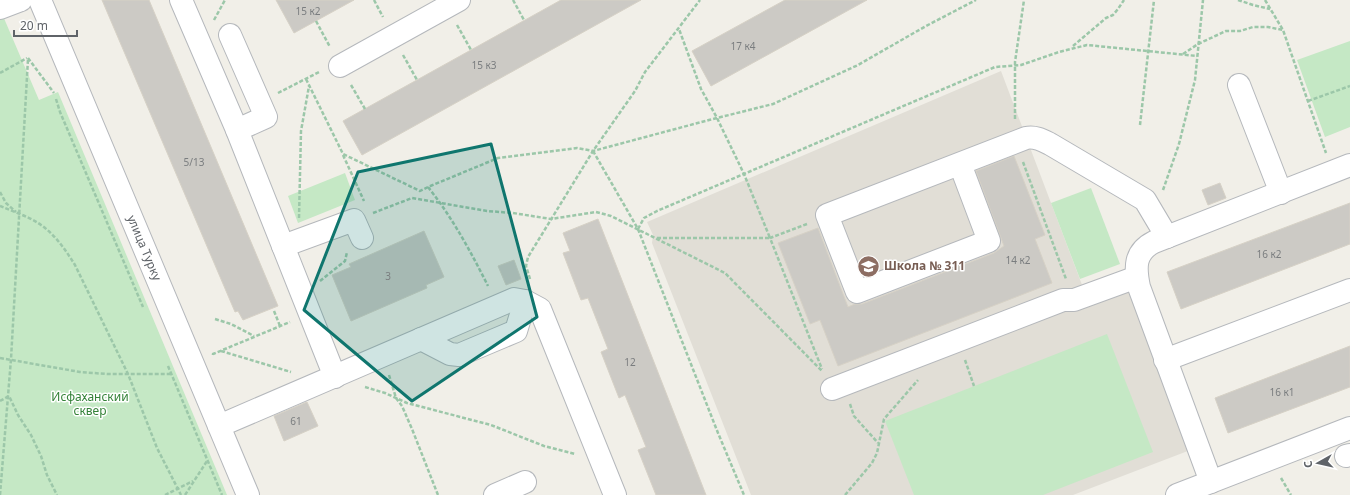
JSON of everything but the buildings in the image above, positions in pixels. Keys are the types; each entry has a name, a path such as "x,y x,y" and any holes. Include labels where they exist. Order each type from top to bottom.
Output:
{"street":[{"path":"0,8 21,0"},
{"name":"улица Турку","path":"40,0 248,495"},
{"path":"181,0 237,130 291,243 306,305 327,380"},
{"path":"340,66 459,0"},
{"path":"230,34 266,117 237,130"},
{"path":"1239,86 1281,193"},
{"path":"960,164 989,241 857,292 828,215 960,164 1032,137 1050,144 1145,200 1167,237"},
{"path":"1211,482 1139,287 1136,261 1146,246 1341,169"},
{"path":"291,243 362,224"},
{"path":"832,382 929,352 1062,300 1074,300 1137,277"},
{"path":"1165,360 1350,290"},
{"path":"219,426 514,299 533,305 615,495"},
{"path":"421,339 450,354 459,355 516,331 533,305"},
{"path":"1177,495 1350,428"},
{"path":"495,495 525,482"}],"path":[{"path":"513,0 524,20"},
{"path":"533,305 526,266 528,257 593,151 646,72 700,0"},
{"path":"343,154 420,192 428,187 498,158 577,148 593,151 773,104 858,65 926,26 976,0"},
{"path":"1024,0 1015,66 1015,124 1018,135 1016,143 1074,300"},
{"path":"1072,48 1106,18 1113,14 1124,0"},
{"path":"1140,125 1154,0"},
{"path":"1152,212 1165,187 1179,144 1195,80 1203,0"},
{"path":"1238,0 1270,9"},
{"path":"1265,0 1284,30 1308,101 1341,169"},
{"path":"1182,55 1198,44 1226,31 1240,31 1253,27 1268,27 1284,30"},
{"path":"679,29 701,89 744,174 832,382 854,416 878,443"},
{"path":"638,229 644,218 657,211 995,67 1021,65 1072,48 1087,45 1197,56"},
{"path":"0,73 28,58"},
{"path":"0,495 9,396 28,58"},
{"path":"28,58 55,94 60,112 144,309"},
{"path":"260,102 330,66 340,66"},
{"path":"306,79 343,154 362,224"},
{"path":"291,243 302,131 309,85"},
{"path":"1308,101 1350,86"},
{"path":"593,151 638,229 718,433 744,495"},
{"path":"428,187 441,203 470,252 498,306"},
{"path":"0,192 6,203 20,215"},
{"path":"213,358 213,354 220,350 280,326 306,305 345,261 348,246 362,224 412,198 487,211 513,213 551,219 596,212 611,216 725,273 832,382"},
{"path":"0,206 37,222 51,233 75,265 128,374 158,448 181,495"},
{"path":"656,238 770,238 828,215"},
{"path":"274,311 280,326"},
{"path":"215,319 231,324 255,336"},
{"path":"957,341 974,386"},
{"path":"220,350 303,376 327,380 491,425 563,452 600,458"},
{"path":"844,495 872,463 877,453 884,419 926,371 931,363 929,352"},
{"path":"382,356 396,398 402,406 412,429 438,495"},
{"path":"0,358 80,372 107,374 176,373"},
{"path":"167,362 222,495"},
{"path":"0,401 9,396"},
{"path":"9,396 18,415 31,435 41,456 47,475 57,495"},
{"path":"185,495 207,461"},
{"path":"165,495 195,480"}],"highlighted area":[{"path":"491,144 537,317 412,401 304,310 358,172"}],"shaded area":[{"name":"Школа № 311","path":"1001,71 1090,306 1134,289 1193,449 1073,495 751,495 652,243 653,235 647,222"}],"green space":[{"name":"Исфаханский сквер","path":"3,16 39,100 58,92 227,495 0,495 0,17"},
{"path":"1350,41 1350,127 1325,137 1297,60"},
{"path":"345,173 355,200 298,223 288,196"},
{"path":"1091,188 1120,264 1080,279 1051,203"},
{"path":"1107,334 1153,452 1043,495 914,495 885,421"}],"place":[{"name":"Школа № 311","path":"868,266"}]}
